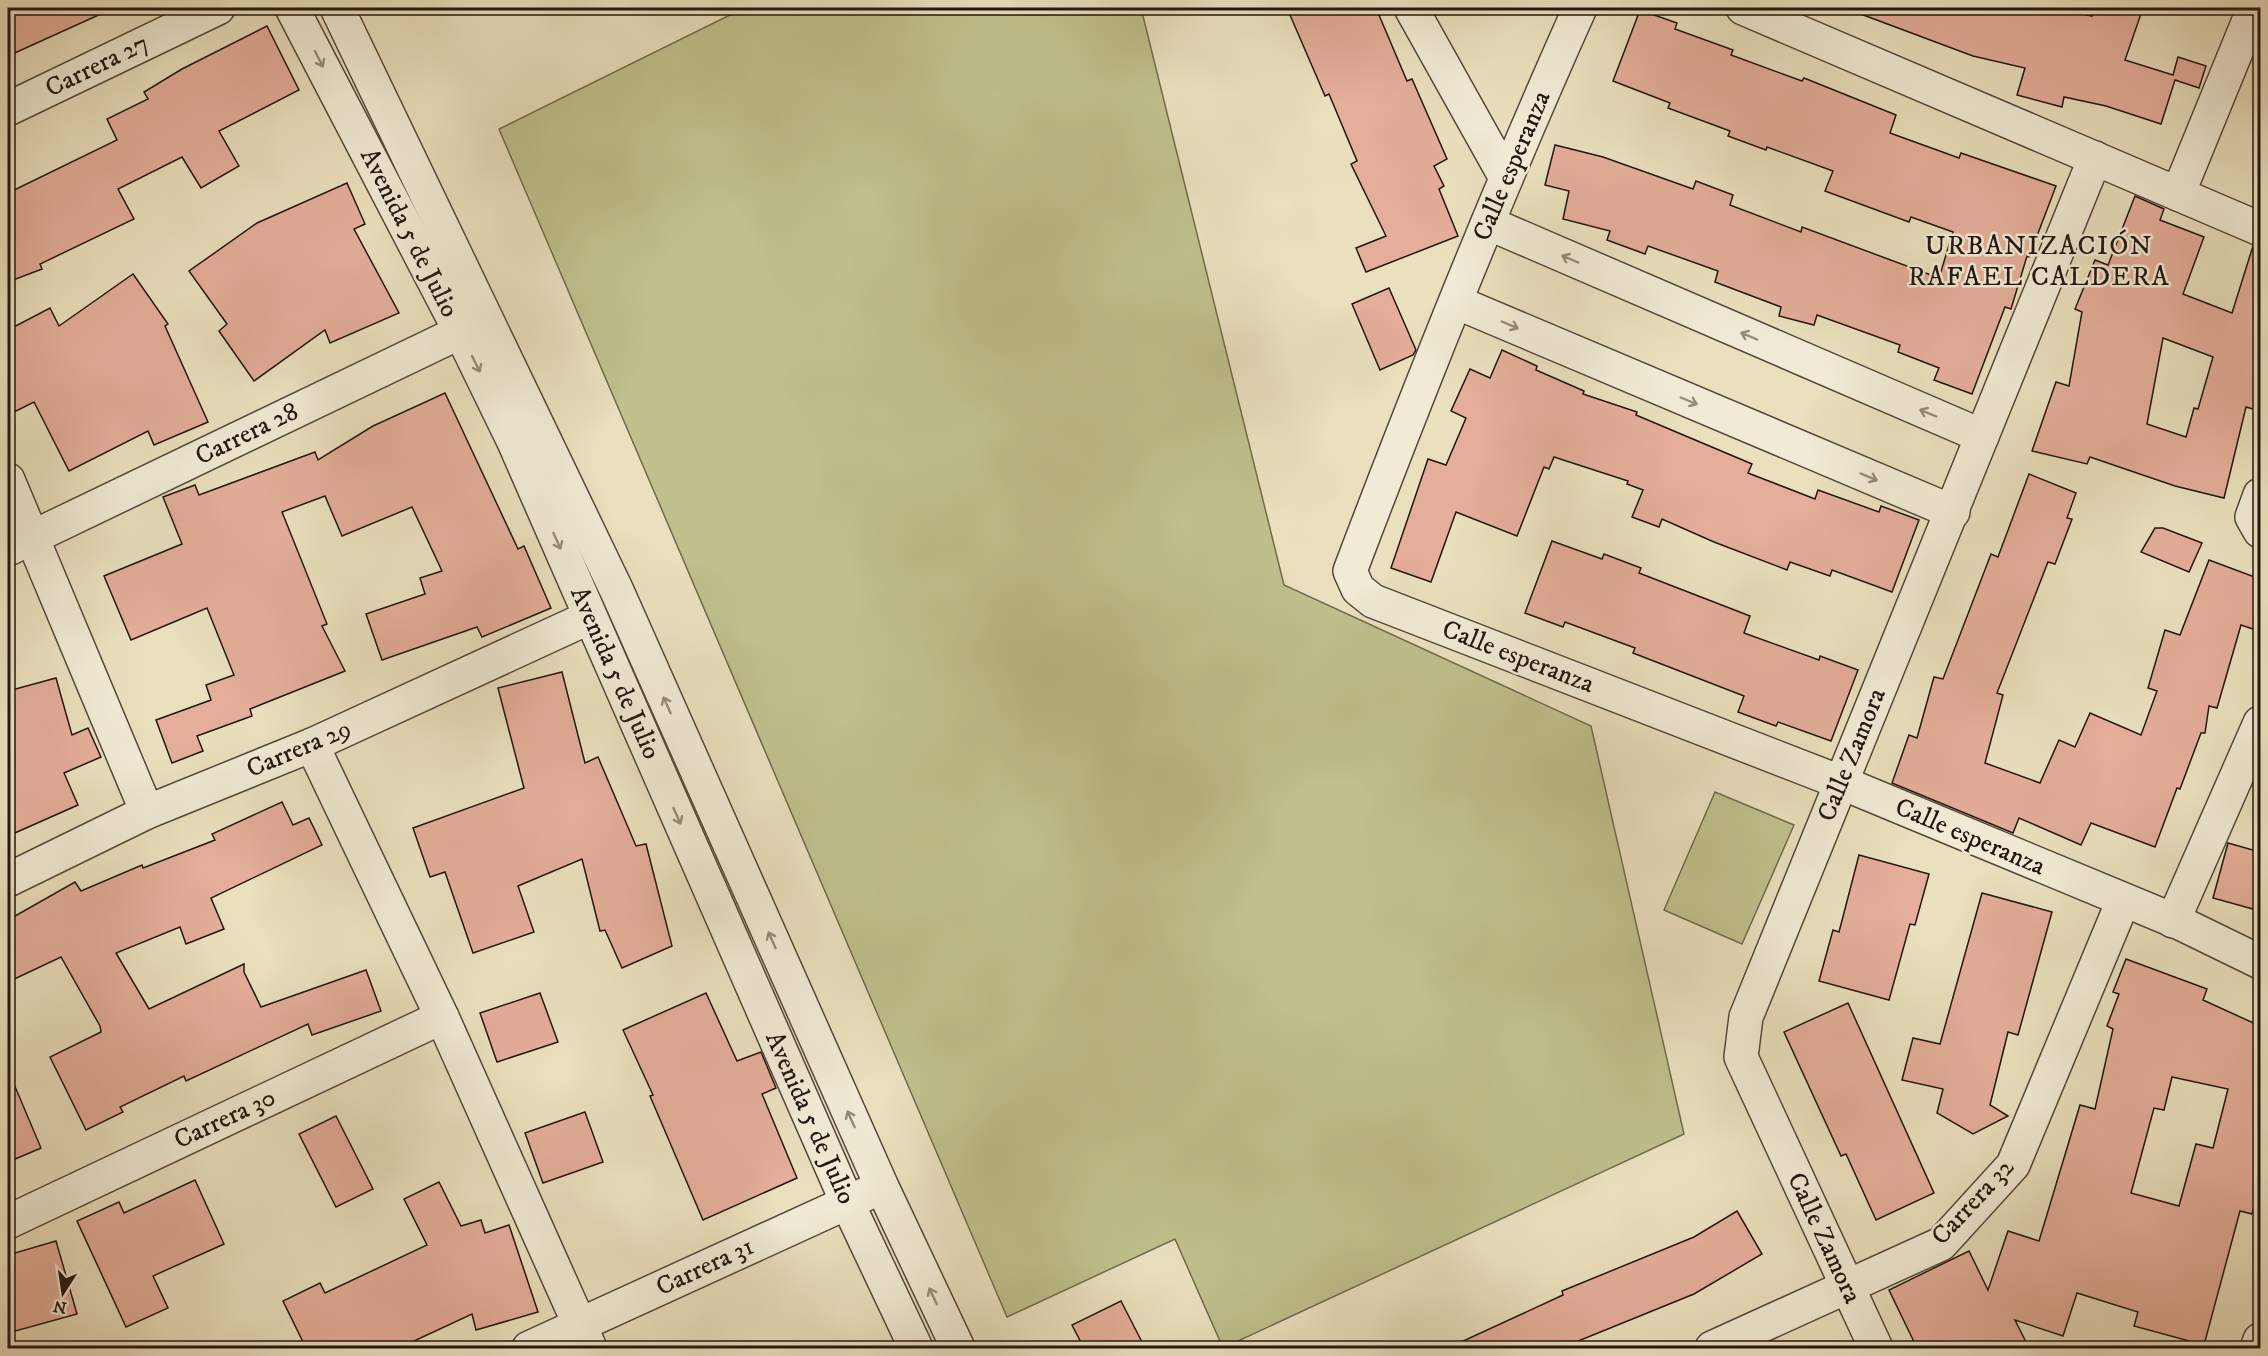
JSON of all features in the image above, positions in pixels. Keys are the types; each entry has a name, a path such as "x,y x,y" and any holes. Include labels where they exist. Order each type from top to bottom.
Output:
{"street":[{"name":"Carrera 27","path":"8,109 218,8"},
{"name":"Avenida 5 de Julio","path":"292,8 473,326 617,591 882,1187 958,1348"},
{"name":"Avenida 5 de Julio","path":"337,8 473,326 513,442 847,1202 916,1348"},
{"path":"1411,8 1506,178"},
{"name":"Calle esperanza","path":"1580,8 1506,178 1350,571 1358,589 1373,601 1840,782 2173,921 2260,962"},
{"path":"1743,8 2260,229"},
{"path":"2178,194 2254,8"},
{"name":"Calle Zamora","path":"1876,1348 1740,1057 1746,1017 1840,782 1953,512 2094,158"},
{"path":"1488,223 1982,436"},
{"path":"1456,302 1953,512"},
{"name":"Carrera 28","path":"20,543 473,326"},
{"path":"8,480 20,543 147,812"},
{"path":"2260,495 2252,517 2260,531"},
{"name":"Carrera 29","path":"8,880 147,812 312,746 590,617"},
{"path":"2173,921 2260,723"},
{"path":"312,746 441,1017 584,1337"},
{"path":"657,769 688,753"},
{"name":"Carrera 32","path":"1712,1348 1941,1244 2013,1165 2123,901"},
{"name":"Carrera 30","path":"8,1221 441,1017"},
{"name":"Carrera 31","path":"529,1348 584,1337 847,1202 882,1187"},
{"path":"2257,1348 2260,1340"}],"green space":[{"path":"744,8 1141,8 1284,585 1591,726 1684,1134 1223,1348 1175,1239 1007,1317 499,129"},
{"path":"1715,792 1794,825 1742,944 1664,910"}],"building":[{"path":"8,8 114,8 8,56"},
{"path":"1287,8 1376,8 1407,81 1412,79 1447,159 1434,166 1444,186 1439,189 1458,236 1366,272 1356,248 1386,236 1351,164 1357,161 1329,94 1325,96"},
{"path":"1851,8 2057,8 2092,16 2095,8 2143,8 2125,60 2173,75 2178,57 2206,66 2199,88 2175,80 2161,124 2106,106 2064,97 2062,107 2017,95 2025,68 1973,56 1850,10"},
{"path":"1640,10 1677,23 1675,29 1733,50 1731,55 1802,81 1804,78 1896,115 1890,133 1959,158 1961,153 2056,186 2029,257 2027,256 2011,309 2005,307 1972,394 1934,380 1939,368 1898,352 1900,345 1817,315 1814,325 1779,316 1781,307 1715,282 1718,271 1648,246 1645,254 1607,240 1610,231 1563,219 1569,191 1545,185 1555,145 1603,157 1693,189 1696,181 1733,195 1730,205 1801,232 1802,227 1939,278 1953,232 1911,217 1909,222 1825,191 1833,171 1767,147 1766,150 1728,136 1730,131 1668,108 1670,103 1613,81"},
{"path":"267,26 299,90 219,131 239,166 201,188 182,157 118,189 134,219 40,264 42,269 8,282 8,193 117,140 107,119 148,99 144,92 182,69"},
{"path":"347,183 365,224 354,229 399,313 330,343 325,330 254,381 219,331 227,324 189,271 257,223"},
{"path":"2135,196 2164,209 2160,220 2204,237 2183,294 2232,313 2253,246 2260,247 2260,411 2246,407 2224,498 2175,486 2090,457 2087,464 2032,451 2056,382 2069,386 2082,312 2075,309 2095,260 2108,265","holes":["2163,338 2213,357 2198,409 2194,408 2186,437 2147,424"]},
{"path":"133,274 168,324 165,326 208,422 154,445 148,431 69,471 34,402 8,415 8,330 50,308 59,326"},
{"path":"1389,288 1416,350 1413,355 1380,370 1352,304"},
{"path":"1502,350 1537,366 1536,370 1584,391 1583,394 1637,412 1636,415 1752,464 1748,473 1815,499 1818,490 1879,512 1881,506 1919,520 1892,592 1832,570 1830,576 1790,562 1787,570 1662,519 1659,527 1632,517 1643,490 1627,484 1628,481 1554,457 1549,469 1544,467 1517,536 1456,512 1431,582 1391,568 1428,459 1446,465 1466,418 1451,411 1470,369 1490,378"},
{"path":"445,393 518,549 524,546 551,608 482,637 477,627 382,660 366,614 425,594 420,578 442,571 412,507 342,536 325,496 282,512 327,624 322,626 345,671 250,709 252,716 197,736 203,751 172,763 156,720 211,700 206,685 234,675 207,608 131,640 104,576 182,544 163,497 195,485 199,495 315,452 318,460 373,426"},
{"path":"2029,474 2076,493 2067,518 2072,519 2055,564 2048,562 1997,693 2003,695 1985,763 2040,783 2059,740 2075,747 2090,713 2141,735 2157,691 2148,688 2165,630 2180,635 2209,560 2260,579 2260,610 2253,629 2241,625 2217,708 2209,706 2205,733 2201,733 2155,847 2091,823 2081,845 2019,818 2013,833 1892,783 1909,735 1917,738 1934,677 1943,679 1991,554 1998,557"},
{"path":"2155,528 2163,528 2202,543 2189,572 2141,552"},
{"path":"1552,541 1602,559 1604,554 1641,568 1639,573 1750,616 1744,633 1819,660 1820,656 1858,670 1831,741 1778,722 1776,726 1738,712 1744,696 1633,653 1635,648 1565,622 1563,627 1525,613"},
{"path":"562,672 585,763 598,757 636,846 646,844 672,946 622,968 605,930 600,931 582,859 518,886 534,932 473,953 445,872 430,877 413,828 524,788 498,688"},
{"path":"56,678 72,735 88,728 101,757 64,773 78,805 8,836 8,691"},
{"path":"282,802 293,825 309,818 322,845 211,898 224,929 186,944 180,927 116,953 149,1009 244,964 244,972 261,1007 366,970 381,1011 312,1035 308,1024 186,1081 184,1076 120,1107 123,1112 86,1130 50,1057 101,1032 100,1026 61,957 8,982 8,920 75,882 81,891 142,865 143,868 215,840 212,834"},
{"path":"2228,843 2260,852 2260,911 2213,898"},
{"path":"1859,855 1929,874 1915,925 1910,924 1889,1000 1819,981 1833,930 1839,932"},
{"path":"1982,893 2052,912 2018,1035 2008,1032 1990,1105 2008,1116 1973,1134 1937,1113 1943,1089 1902,1080 1913,1038 1940,1044"},
{"path":"2126,959 2207,989 2203,1000 2260,1026 2260,1183 2252,1214 2240,1211 2204,1345 2134,1326 2138,1312 2077,1293 2063,1336 2015,1320 2029,1348 1917,1348 1889,1290 1969,1251 1988,1290 2008,1231 2039,1241 2080,1105 2095,1109 2113,1029 2107,1026 2119,994 2113,992","holes":["2172,1077 2228,1089 2213,1148 2196,1144 2179,1206 2131,1193 2154,1108 2164,1110"]},
{"path":"540,993 558,1042 497,1062 480,1013"},
{"path":"706,993 737,1061 761,1052 776,1088 762,1094 797,1178 703,1220 650,1096 653,1095 623,1030"},
{"path":"1848,1003 1934,1193 1876,1220 1846,1154 1841,1156 1784,1032"},
{"path":"8,1070 41,1148 8,1162"},
{"path":"585,1112 603,1162 543,1183 525,1133"},
{"path":"336,1116 373,1189 336,1207 299,1134"},
{"path":"195,1180 224,1244 153,1276 168,1308 126,1327 77,1221 119,1202 124,1213"},
{"path":"439,1182 461,1226 481,1220 485,1233 509,1225 538,1312 476,1330 472,1314 399,1348 306,1348 283,1301 320,1283 325,1293 427,1245 404,1199"},
{"path":"1737,1211 1762,1254 1694,1294 1561,1348 1448,1348 1563,1295 1562,1291 1694,1237"},
{"path":"56,1241 77,1314 8,1333 8,1255"},
{"path":"1121,1301 1145,1348 1084,1348 1072,1325"}],"district":[{"name":"URBANIZACIÓN RAFAEL CALDERA","path":"2039,262"}]}
